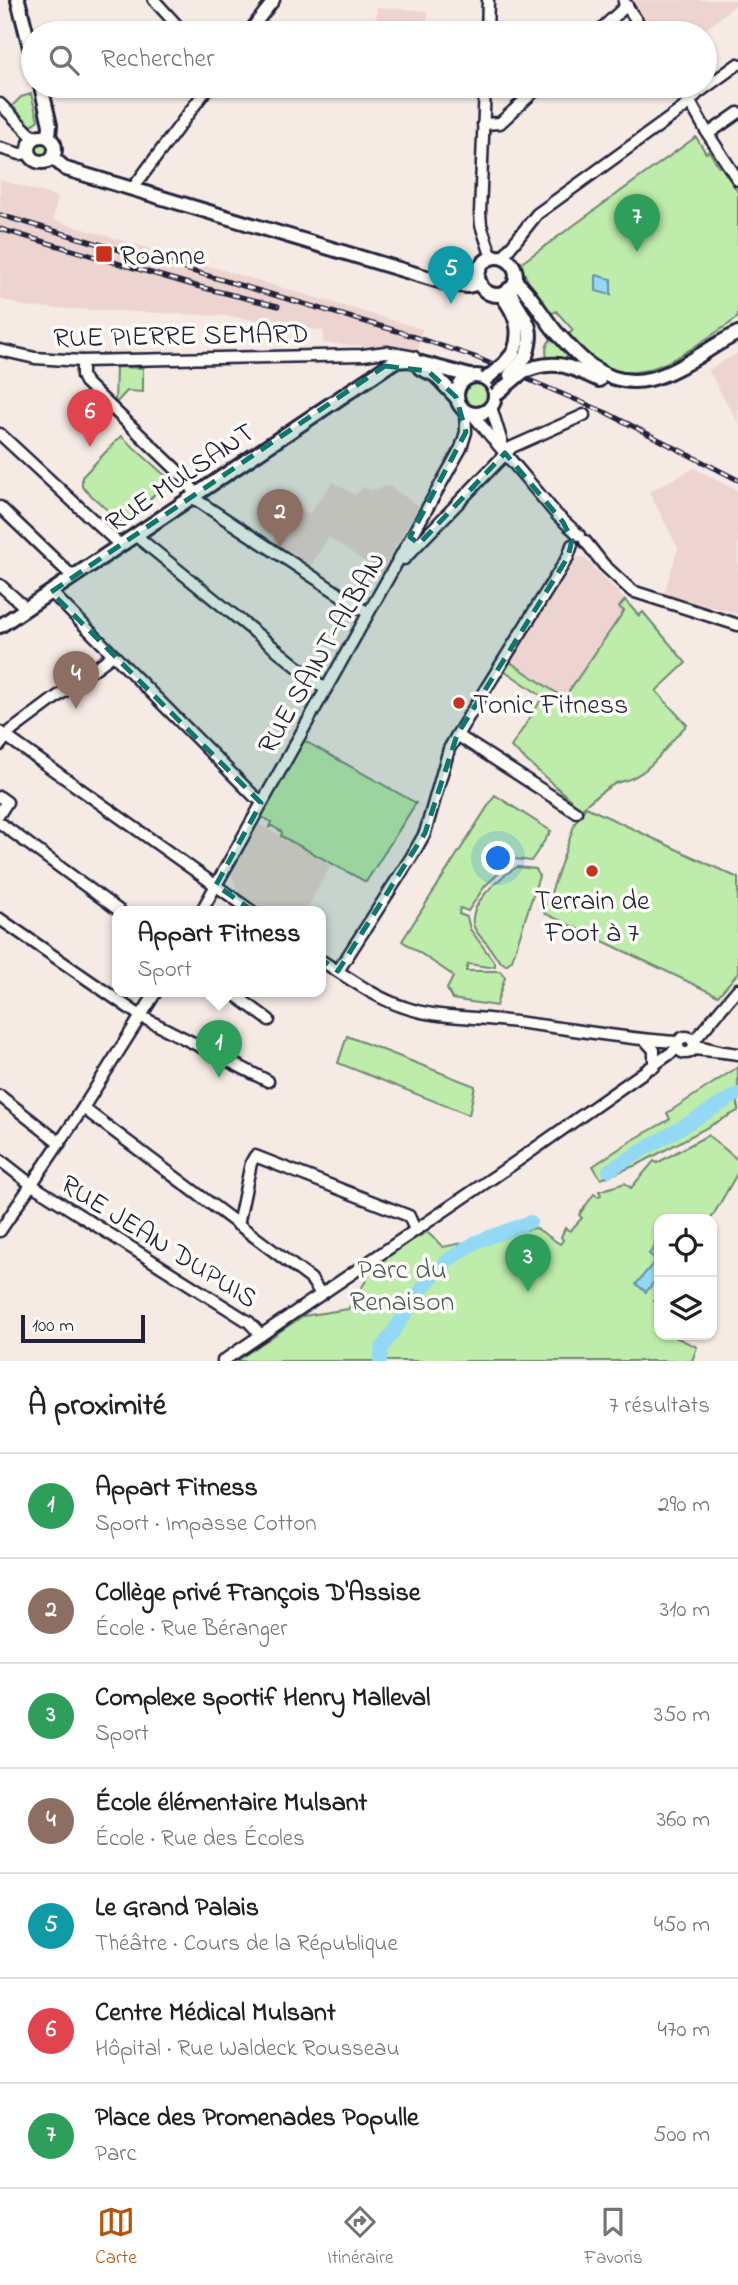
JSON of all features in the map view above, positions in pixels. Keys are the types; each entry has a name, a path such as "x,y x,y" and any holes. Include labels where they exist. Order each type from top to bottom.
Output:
{"main road":[{"path":"18,0 23,21"},
{"path":"44,98 50,137 56,147 53,158 47,162 33,159 29,146 34,138 42,135 50,137"},
{"path":"53,158 66,169 449,284 468,286 480,283"},
{"path":"160,197 450,278 459,278 480,268"},
{"path":"385,366 408,366 428,371 456,397 460,407 468,412 482,413 504,364 520,354 518,324 511,308 508,288 515,270 512,264 497,258 487,260 478,273 480,283 488,292 508,288"},
{"path":"508,288 590,365 614,378 643,382"},
{"path":"492,392 518,375 537,367 558,364 570,365 615,387 633,387 674,369 736,333"},
{"name":"RUE MULSANT","path":"0,626 385,366 405,360 470,376"},
{"path":"456,397 458,387 470,376 492,392"}],"street":[{"path":"154,0 173,21"},
{"path":"257,21 274,0"},
{"path":"487,21 488,0"},
{"path":"608,21 625,3 637,21"},
{"path":"717,79 738,64"},
{"path":"133,188 200,98"},
{"path":"485,98 481,223 497,258 537,214 682,109 692,98"},
{"path":"484,124 500,123 527,98"},
{"path":"689,100 738,180"},
{"path":"0,104 34,138"},
{"path":"708,134 738,113"},
{"path":"0,148 20,154 29,153"},
{"name":"RUE PIERRE SEMARD","path":"0,350 35,358 82,361 397,353 416,357 440,368"},
{"name":"RUE PIERRE SEMARD","path":"363,355 376,358 385,366"},
{"path":"82,361 82,376 85,382 184,477 194,495 368,613"},
{"path":"492,392 505,453"},
{"path":"468,412 578,543 625,586 636,593 738,625"},
{"name":"RUE SAINT-ALBAN","path":"204,906 465,438 468,412"},
{"path":"394,569 505,453 517,444 584,415"},
{"path":"0,434 120,545"},
{"path":"0,508 73,577"},
{"path":"135,535 325,689"},
{"path":"338,971 425,833 449,749 457,734 578,543"},
{"path":"0,585 26,608"},
{"path":"51,592 262,801"},
{"path":"113,655 2,738 245,906"},
{"path":"457,734 576,812"},
{"path":"0,797 7,802 0,813"},
{"path":"0,823 113,906"},
{"path":"0,919 112,996"},
{"path":"326,964 382,999 407,1009 438,1016 499,1020 738,1054"},
{"path":"223,1361 686,1045 738,989"},
{"path":"113,997 142,1017 268,1081"},
{"path":"0,1231 153,997"},
{"path":"238,997 269,1020"},
{"path":"645,1040 654,1050 654,1067"},
{"path":"0,1096 60,1143"},
{"path":"83,1108 311,1279 321,1294"},
{"path":"238,1225 251,1163 255,1156 409,1216 415,1230"},
{"name":"RUE JEAN DUPUIS","path":"0,1160 32,1185 250,1322 261,1335"}],"highlighted area":[{"path":"385,366 428,371 456,397 466,432 410,537 419,544 505,453 563,522 572,540 568,557 457,735 425,833 338,971 216,885 261,803 51,592"}],"shaded area":[{"path":"630,0 738,0 738,3 716,21 645,21"},
{"path":"377,7 428,11 428,21 376,21"},
{"path":"0,180 58,197 53,220 422,329 418,350 323,343 324,331 226,316 27,307 0,299"},
{"path":"738,353 738,423 708,370"},
{"path":"694,468 738,491 738,614 664,594 678,548 649,492"},
{"path":"333,482 355,495 364,487 371,490 389,486 419,506 381,573 329,537 308,569 271,544 294,508 298,507 309,514"},
{"path":"578,557 584,557 625,600 620,607 625,610 564,699 510,662"},
{"path":"258,823 331,865 308,906 258,906 237,891 231,872"}],"green space":[{"path":"21,97 32,98 38,120 31,126 12,106"},
{"path":"696,137 738,192 738,317 665,363 647,370 612,370 584,353 568,335 573,330 556,311 550,315 533,291 520,264"},
{"path":"42,141 48,143 48,155 42,157 36,155 34,149 36,143"},
{"path":"554,336 579,365 547,359 547,346"},
{"path":"116,367 143,368 143,392 127,391 115,404"},
{"path":"477,384 486,387 489,396 486,405 477,408 468,405 465,396 468,387"},
{"path":"121,436 169,479 125,526 82,487 82,477"},
{"path":"625,600 639,616 643,612 686,663 656,691 687,725 648,767 630,779 611,786 581,809 511,747 543,697 505,671 510,662 564,698 624,611 619,607"},
{"path":"303,740 416,803 366,882 281,836 282,832 269,827 271,822 259,815"},
{"path":"495,795 551,831 531,861 514,859 485,886 468,911 460,908 459,914 467,917 470,929 495,963 495,966 489,967 468,964 466,971 500,971 505,977 496,1006 452,999 447,989 453,977 451,974 402,941"},
{"path":"586,807 738,878 738,973 718,996 544,913 575,823"},
{"path":"517,867 536,869 539,876 512,960 506,965 478,934 473,919 475,910 486,892"},
{"path":"347,1036 475,1086 469,1115 338,1063"},
{"path":"738,1067 738,1111 639,1164 601,1179 593,1166 670,1119 667,1113"},
{"name":"Parc du Renaison","path":"708,1135 738,1160 738,1172 714,1214 654,1214 654,1340 682,1340 697,1347 692,1361 236,1361 303,1316 348,1309 367,1279 362,1266 427,1232 443,1247 536,1228 560,1244 565,1228 570,1231 582,1218 579,1215 594,1194 599,1197 599,1191 625,1183 631,1188 654,1161 657,1163"}],"water":[{"path":"596,275 611,279 611,295 596,291"},
{"path":"654,1262 654,1282 646,1292 636,1284"}],"waterway":[{"path":"609,1170 738,1094"},
{"path":"380,1361 382,1348 425,1285 448,1260 476,1242 530,1222"}],"railway":[{"path":"0,215 397,331 475,357 607,413 738,480"},
{"path":"0,229 196,286 278,306"}],"place":[{"name":"Place des Promenades Populle","path":"637,252"},
{"name":"Roanne","path":"104,254"},
{"name":"Le Grand Palais","path":"451,304"},
{"name":"Centre Médical Mulsant","path":"90,447"},
{"name":"Collège privé François D'Assise","path":"280,547"},
{"name":"Tonic Fitness","path":"459,703"},
{"name":"École élémentaire Mulsant","path":"76,709"},
{"name":"Terrain de Foot à 7","path":"592,871"},
{"name":"Appart Fitness","path":"219,1078"},
{"name":"Complexe sportif Henry Malleval","path":"528,1292"}]}
